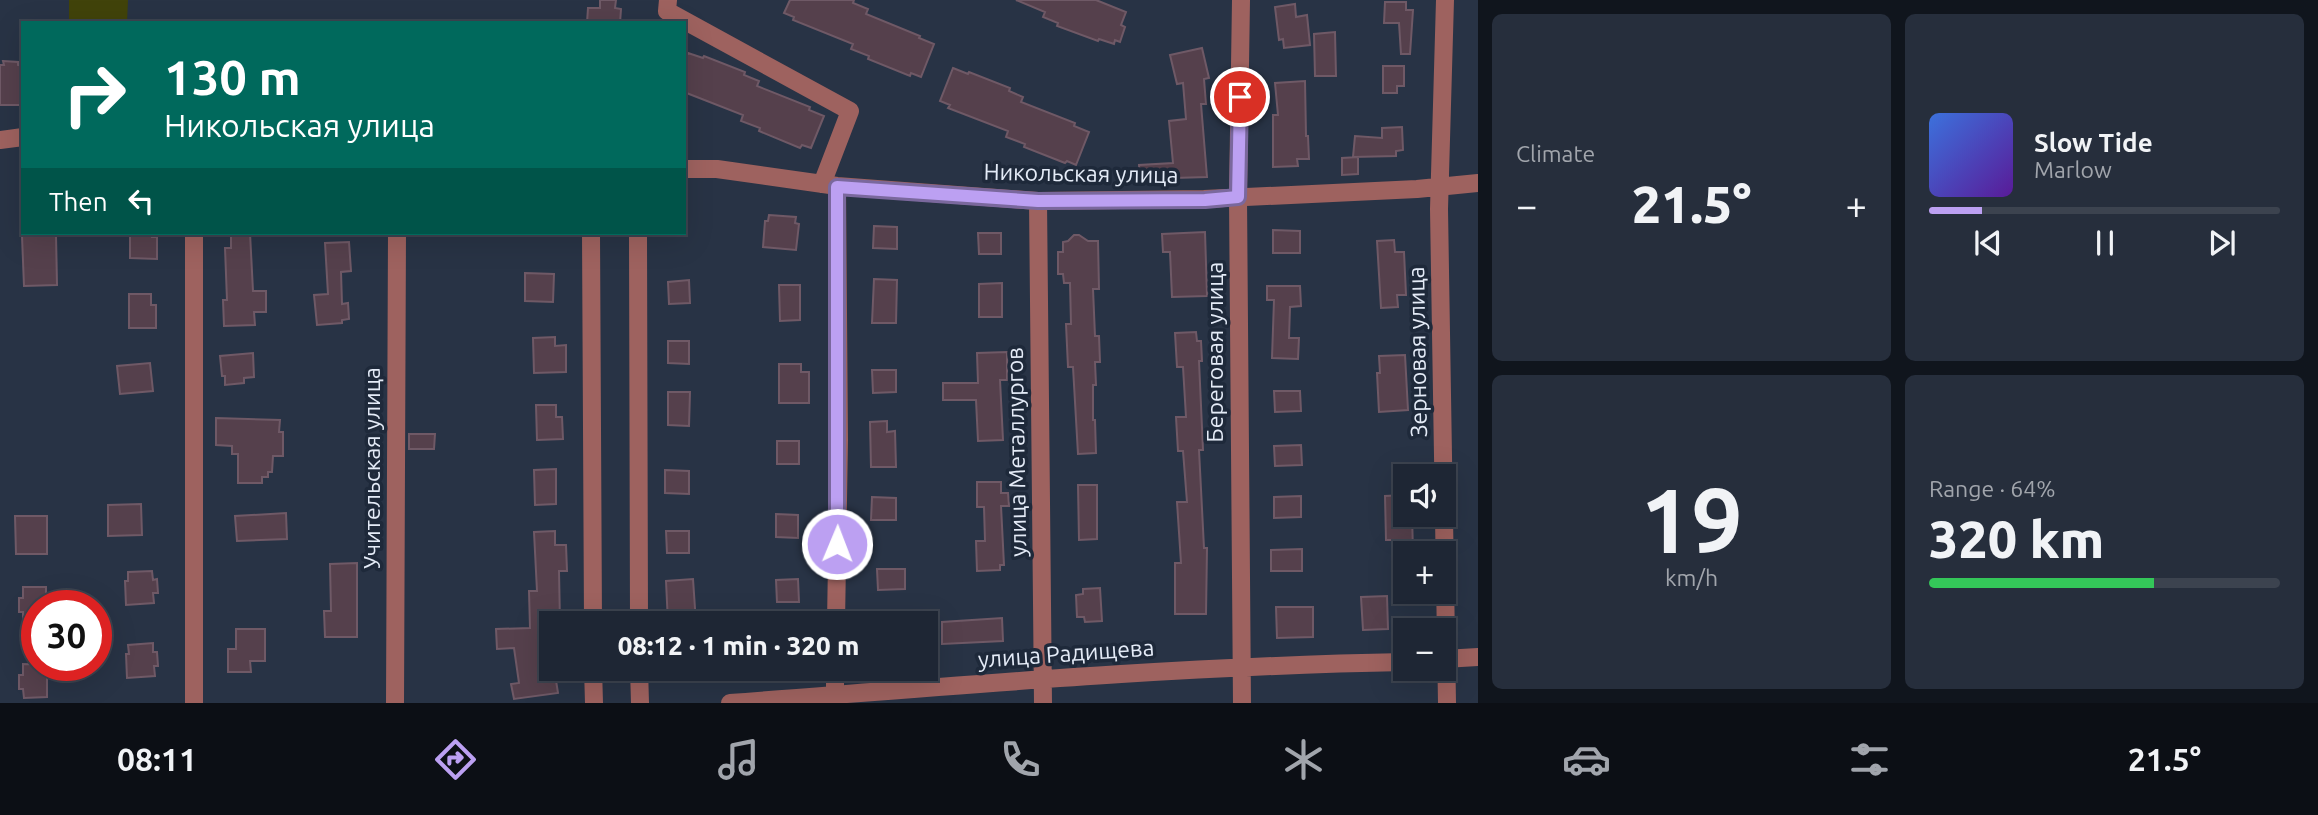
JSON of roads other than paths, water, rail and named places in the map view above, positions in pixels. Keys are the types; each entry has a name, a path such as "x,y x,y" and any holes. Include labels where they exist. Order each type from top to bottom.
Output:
{"street":[{"path":"668,0 667,11 685,21"},
{"name":"Береговая улица","path":"1241,0 1238,197 1242,703"},
{"name":"Зерновая улица","path":"1444,618 1439,187 1445,0"},
{"path":"686,21 850,111 830,185 839,440 836,611"},
{"path":"0,140 21,137"},
{"name":"Никольская улица","path":"686,169 717,169 830,185 1038,201 1205,200 1478,183"},
{"name":"улица Металлургов","path":"1038,201 1043,703"},
{"path":"194,235 194,703"},
{"name":"Учительская улица","path":"395,703 397,235"},
{"path":"591,235 593,611"},
{"path":"638,235 639,611"},
{"path":"1456,658 1478,657"},
{"name":"улица Радищева","path":"730,703 835,699 1042,679 1240,667 1393,662"},
{"path":"593,681 594,703"},
{"path":"639,681 640,703"},
{"path":"835,681 835,699"},
{"name":"Зерновая улица","path":"1446,681 1447,703"}]}
